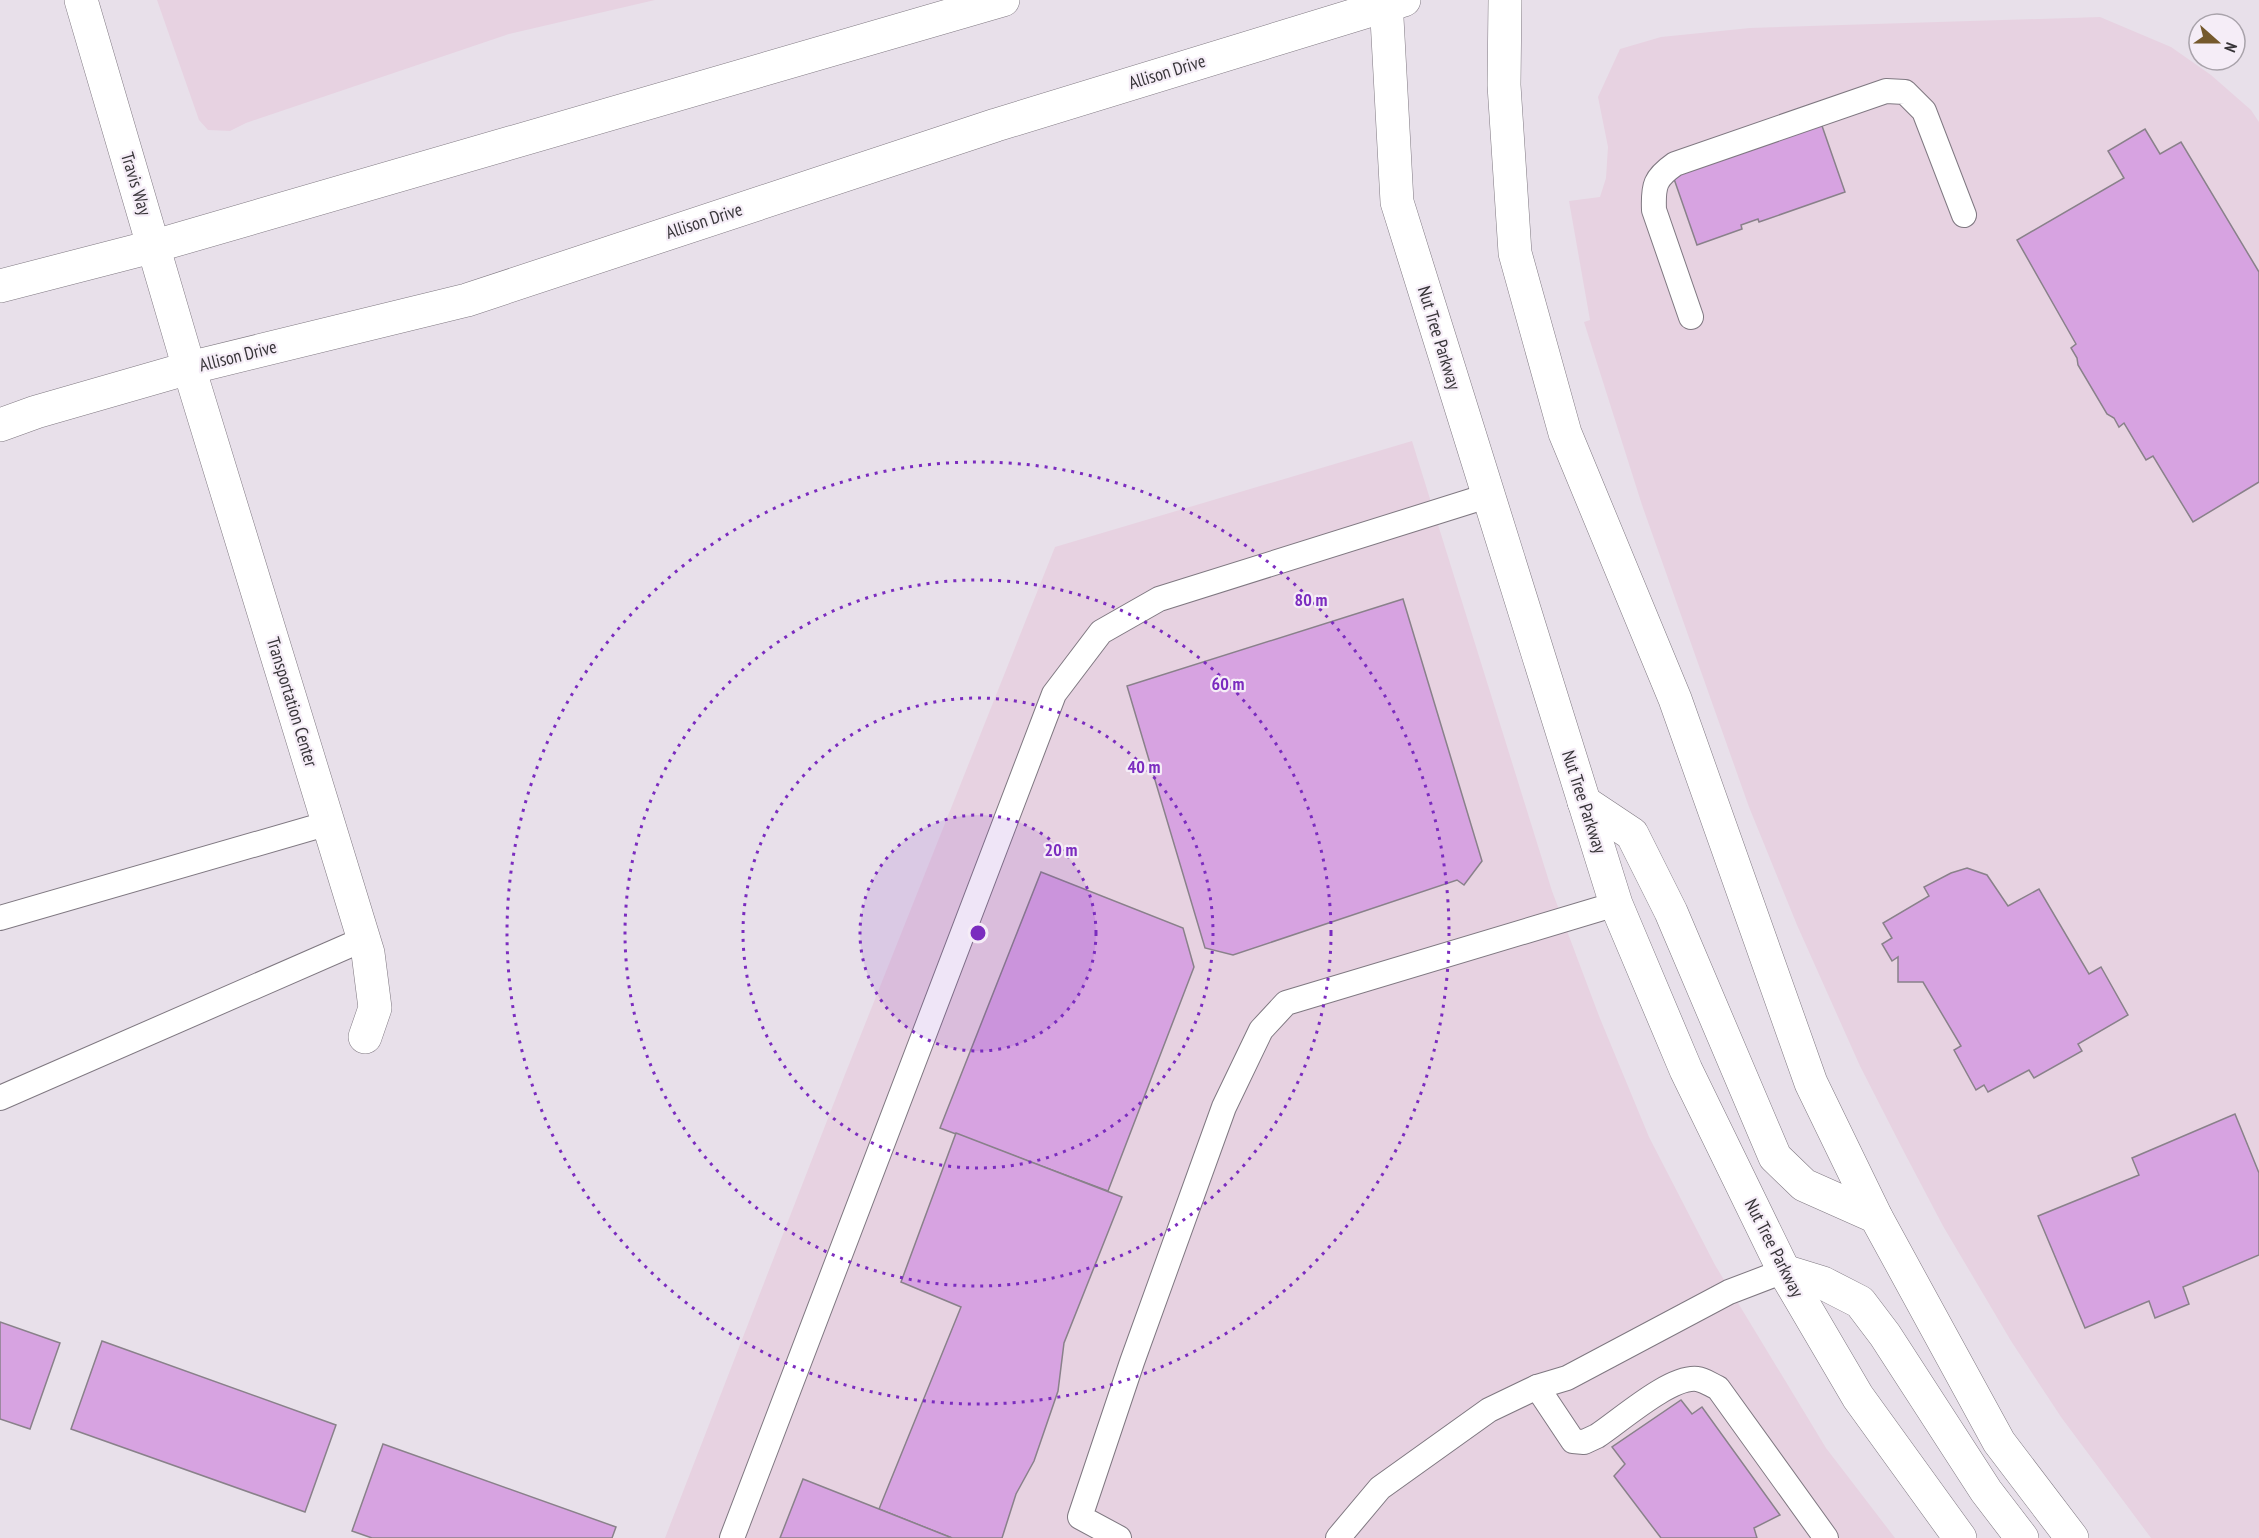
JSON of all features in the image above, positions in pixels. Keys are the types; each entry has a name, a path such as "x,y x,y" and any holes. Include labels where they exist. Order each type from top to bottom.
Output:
{"main road":[{"name":"Travis Way","path":"81,0 189,368"},
{"path":"0,286 155,246 1003,0"},
{"path":"1505,0 1504,85 1515,253 1565,433 1675,699 1811,1083 1876,1217 1999,1442 2072,1538"},
{"name":"Allison Drive","path":"0,425 36,412 189,368 466,300 996,125 1391,2"},
{"name":"Nut Tree Parkway","path":"1391,2 1396,202 1617,904 1686,1070 1784,1271 1858,1397 1960,1538"},
{"name":"Transportation Center","path":"189,368 364,939 375,1008 365,1037"},
{"path":"1584,802 1632,834 1671,912 1775,1157 1804,1185 1876,1217"},
{"path":"1784,1271 1823,1283 1860,1302 1886,1335 1986,1491 2022,1538"}],"lane":[{"path":"1691,317 1654,210 1653,191 1659,175 1676,165 1886,91 1905,92 1924,111 1964,215"},
{"path":"732,1538 1054,694 1101,632 1159,599 1487,496"},
{"path":"0,918 329,823"},
{"path":"1119,1538 1080,1517 1132,1362 1224,1107 1261,1030 1286,1003 1617,904"},
{"path":"0,1098 364,939"},
{"path":"1338,1538 1380,1488 1489,1410 1537,1387 1567,1378 1729,1292 1784,1271"},
{"path":"1537,1387 1566,1433 1573,1441 1584,1442 1598,1436 1677,1382 1696,1379 1707,1382 1718,1388 1826,1538"}],"shaded area":[{"path":"157,0 655,0 509,34 246,123 230,131 208,130 199,120"},
{"path":"2100,17 2171,47 2187,58 2187,72 2207,72 2251,110 2259,122 2259,1538 2151,1538 2061,1417 2011,1341 1943,1226 1903,1150 1860,1066 1797,925 1749,807 1642,505 1584,322 1590,320 1569,201 1600,197 1606,178 1608,147 1598,97 1620,49 1661,37 1750,28"},
{"path":"1412,441 1552,891 1599,1016 1649,1137 1715,1265 1826,1448 1895,1538 665,1538 844,1077 1055,547"}],"building":[{"path":"1821,123 1845,192 1759,222 1758,219 1741,225 1742,229 1697,245 1673,176"},
{"path":"2145,129 2160,154 2181,142 2259,272 2259,482 2193,522 2153,456 2146,460 2124,423 2119,427 2114,418 2107,414 2078,365 2071,348 2076,344 2017,240 2124,178 2108,151"},
{"path":"1403,599 1482,861 1464,885 1457,880 1233,955 1205,948 1127,686"},
{"path":"1967,868 1987,875 2008,906 2039,889 2089,974 2101,967 2128,1015 2078,1044 2082,1051 2034,1078 2029,1070 1988,1092 1984,1085 1976,1090 1954,1050 1961,1046 1923,982 1898,982 1898,957 1892,961 1882,944 1892,938 1883,923 1929,896 1924,887 1951,873"},
{"path":"1041,872 1183,928 1194,967 1108,1191 940,1128"},
{"path":"2235,1114 2259,1173 2259,1255 2183,1287 2189,1304 2155,1318 2149,1301 2085,1328 2038,1216 2139,1175 2132,1158"},
{"path":"956,1133 1122,1197 1064,1343 1058,1391 1034,1461 1016,1494 1002,1538 952,1538 879,1509 961,1307 901,1282"},
{"path":"0,1322 60,1343 30,1429 0,1419"},
{"path":"102,1341 336,1425 305,1512 71,1429"},
{"path":"1681,1400 1692,1414 1702,1407 1780,1515 1754,1528 1757,1538 1661,1538 1614,1476 1625,1464 1612,1447"},
{"path":"383,1444 616,1527 612,1538 372,1538 352,1531"},
{"path":"803,1479 879,1509 952,1538 780,1538"}]}
